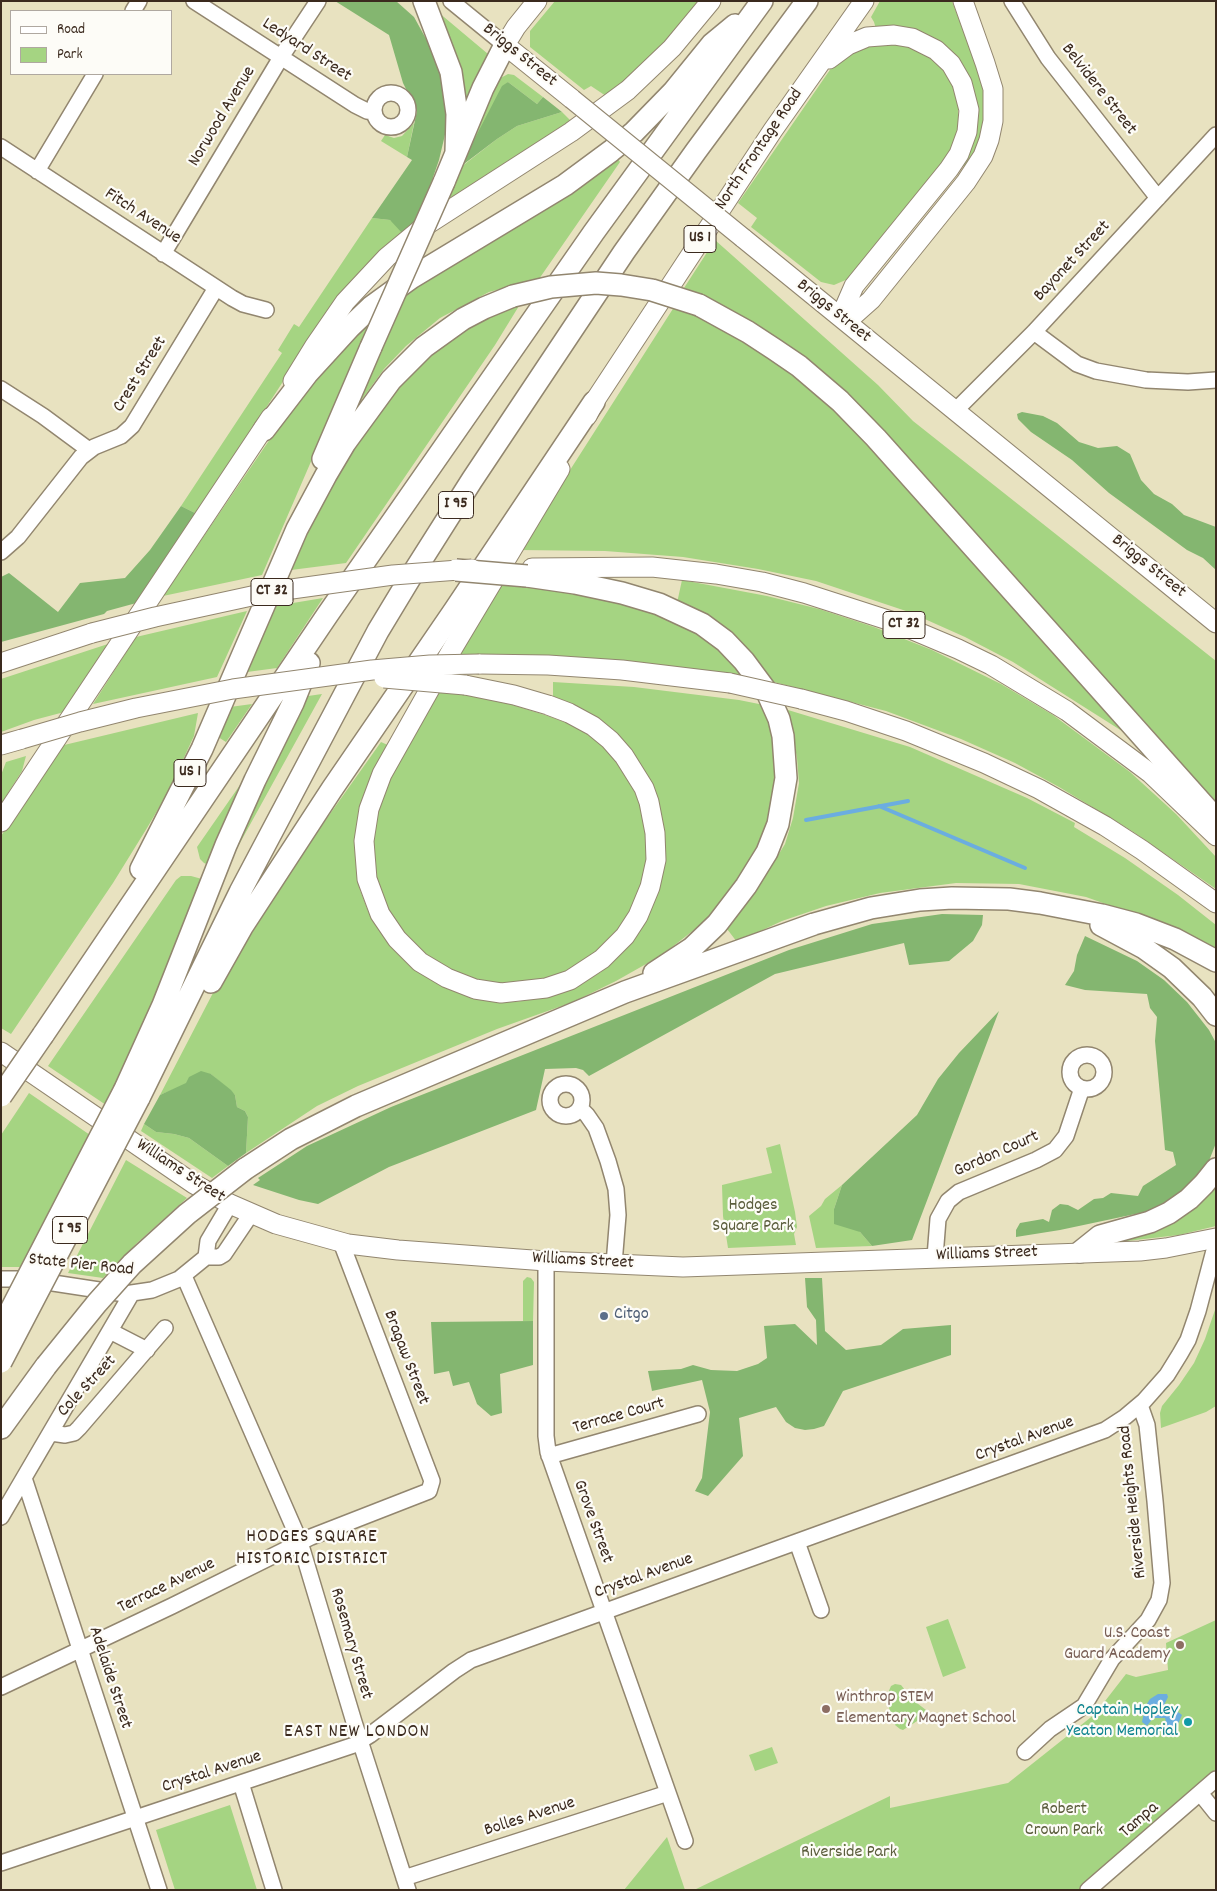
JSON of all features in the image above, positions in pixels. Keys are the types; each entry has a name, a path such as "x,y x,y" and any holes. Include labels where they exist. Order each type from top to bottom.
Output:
{"highway":[{"path":"424,1 451,72 457,114 456,152"},
{"path":"264,430 326,353 371,307 411,278 565,185 611,151 634,132 673,92 712,44 762,1"},
{"name":"I 95","path":"1,1096 328,614 594,232 762,1"},
{"name":"I 95","path":"1,1362 132,1094 166,1046 240,892 378,631 472,480 624,252 807,1"},
{"name":"US 1","path":"62,1006 125,898 186,782 217,716 297,529 320,466 371,347 444,182 483,88 505,44"},
{"path":"297,529 345,443 379,395 401,369 424,347 449,328 484,308 513,296 552,287 596,283 652,290 699,305 748,332 799,366 840,401 876,438 1216,819"},
{"name":"US 1","path":"166,1046 189,1021 242,928 332,789 454,612 594,402"},
{"path":"456,570 529,572 622,593 669,608 702,624 725,641 760,682 775,708 783,736 786,759 784,798 772,841 758,869 717,924 692,948 625,992"},
{"path":"1,1330 132,1094 163,1005 226,845 255,780 293,703 328,614"},
{"path":"1,1428 61,1346 121,1277 155,1242 180,1220 245,1169 292,1139 356,1106 625,992 814,924 871,908 920,900 952,898 1009,899 1102,915 1136,924 1175,939 1216,961"},
{"path":"1040,903 1094,922 1144,948 1188,982 1216,1015"},
{"path":"1080,1252 1100,1236 1150,1222 1170,1213 1199,1189 1216,1169"}],"main road":[{"name":"US 1","path":"505,44 537,1"},
{"path":"1,822 264,430 328,326 362,282 422,228 572,132 628,90 672,48 711,1"},
{"name":"North Frontage Road","path":"318,677 402,679 465,685 514,694 570,713 593,726 610,740 633,769 649,802 655,833 656,860 650,887 638,916 620,942 597,963 570,980 546,988 500,993 475,989 447,978 420,962 393,934 374,901 365,864 364,831 369,809 382,774 454,646 563,464 594,402 743,174 864,1"},
{"path":"809,78 830,58 859,39 875,36 903,36 929,45 946,59 962,83 969,110 967,132 959,154 854,286 844,309 844,320 853,316 871,300 966,182 977,167 989,140 993,121 993,89 986,63 963,1"},
{"name":"Briggs Street","path":"505,44 1216,623"},
{"name":"CT 32","path":"529,572 652,566 716,574 762,582 804,593 894,622 950,645 991,665 1067,710 1150,774 1216,836"},
{"name":"CT 32","path":"1,663 92,633 191,608 270,592 376,577 456,570"},
{"path":"1,745 80,722 176,700 318,677 401,667 479,664 548,665 622,670 730,684 846,711 906,731 984,762 1032,786 1112,831 1160,862 1216,903"},
{"name":"Williams Street","path":"1,1052 194,1184 230,1204 276,1224 341,1242 398,1250 546,1261 684,1267 1140,1251 1216,1238"}],"street":[{"name":"Ledyard Street","path":"194,1 355,105 374,112"},
{"name":"Norwood Avenue","path":"163,254 281,57 318,1"},
{"name":"Briggs Street","path":"451,1 505,44"},
{"name":"Belvidere Street","path":"1012,1 1048,58 1158,198"},
{"path":"37,171 94,75"},
{"name":"Bayonet Street","path":"955,411 1034,332 1216,135"},
{"name":"Fitch Avenue","path":"1,147 216,288 243,304 266,310"},
{"name":"Crest Street","path":"1,552 18,537 76,463 89,450 101,443 121,436 132,426 216,288"},
{"path":"1034,332 1071,360 1096,371 1146,380 1188,382 1216,380"},
{"path":"1,390 43,416 89,450"},
{"name":"Gordon Court","path":"935,1257 938,1219 944,1205 950,1198 959,1192 1036,1160 1055,1150 1066,1136 1082,1088"},
{"path":"580,1108 596,1128 616,1189 618,1215 614,1264"},
{"path":"206,1257 208,1241 230,1204"},
{"name":"State Pier Road","path":"1,1279 27,1279 111,1292 132,1293 162,1287 184,1276 206,1257 214,1258 224,1254 251,1214"},
{"name":"Bragaw Street","path":"341,1242 432,1481 431,1488"},
{"name":"Crystal Avenue","path":"1,1863 348,1748 360,1742 467,1662 1092,1435 1116,1424 1140,1405 1167,1375 1188,1340 1216,1244"},
{"name":"Grove Street","path":"546,1261 546,1436 549,1456 685,1841"},
{"name":"Rosemary Street","path":"184,1276 300,1542 360,1742 406,1884"},
{"name":"Cole Street","path":"1,1517 132,1293"},
{"name":"Cole Street","path":"51,1433 65,1436 79,1428 165,1328"},
{"name":"Cole Street","path":"110,1331 147,1350"},
{"name":"Riverside Heights Road","path":"1025,1752 1050,1730 1084,1706 1112,1659 1148,1620 1159,1600 1162,1583 1155,1501 1147,1425 1140,1405"},
{"name":"Terrace Court","path":"549,1456 698,1414"},
{"name":"Adelaide Street","path":"24,1478 159,1890"},
{"name":"Terrace Avenue","path":"1,1687 172,1606 300,1542 427,1493 431,1488"},
{"path":"796,1542 821,1610"},
{"name":"Tampa","path":"1088,1890 1216,1779"},
{"path":"241,1784 274,1890"},
{"name":"Bolles Avenue","path":"406,1884 668,1793"},
{"path":"1200,1793 1216,1813"}],"green space":[{"path":"335,1 396,1 414,17 435,55 445,86 448,122 439,160 428,192 411,230 402,233 390,220 372,218 412,160 407,157 417,111 403,83 389,35"},
{"path":"555,1 700,1 672,36 609,98 591,86 584,90 530,47 530,31"},
{"path":"880,1 952,1 980,76 984,96 985,113 982,133 967,167 962,165 960,65 876,29 871,17"},
{"path":"438,12 488,54 463,115"},
{"path":"898,43 920,51 934,60 944,71 955,89 958,125 954,143 944,163 848,279 834,285 821,282 751,227 757,218 738,203 834,64 845,55 872,44"},
{"path":"508,74 514,75 543,97 537,104 508,82 461,167 517,126 562,112 573,123 440,207 495,81"},
{"path":"508,82 537,104 543,97 562,112 517,126 460,167 502,86"},
{"path":"414,123 407,157 381,141 385,135 394,138 402,136"},
{"path":"616,156 620,162 539,279 489,292 440,318 406,346 384,369 352,413 405,286"},
{"path":"372,218 390,220 411,230 297,360 197,514 181,506 282,353 278,350 294,324 299,327"},
{"path":"715,240 878,385 913,421 1216,661 1216,803 1139,715 1026,596 906,455 844,389 775,336 705,296 684,288"},
{"path":"522,301 495,345 346,563 291,570 312,520 334,477 392,391 459,328"},
{"path":"676,304 757,346 845,416 1117,722 1122,731 1013,662 965,637 909,612 816,581 758,569 683,557 605,551 519,550"},
{"path":"376,311 262,575 163,596 281,423 331,356"},
{"path":"1022,412 1043,416 1057,423 1079,442 1098,448 1117,446 1130,454 1141,480 1154,494 1172,504 1184,515 1216,527 1216,570 1203,558 1187,550 1109,493 1072,460 1031,432 1018,419 1017,414"},
{"path":"181,506 197,514 140,602 107,611 104,614 1,642 1,577 9,573 58,612 80,583 125,578 150,550"},
{"path":"682,580 767,596 819,609 874,627 932,650 1001,684 1053,715 1130,772 1176,814 1216,857 1216,889 1132,831 1015,763 961,739 886,711 770,681 758,661 737,639 677,603"},
{"path":"497,583 521,584 598,597 662,614 704,635 746,676 576,657 457,654"},
{"path":"323,598 277,668 247,672 275,606"},
{"path":"247,611 217,677 93,704 136,637"},
{"path":"111,643 68,711 34,720 1,732 1,679"},
{"path":"553,682 634,687 739,700 769,706 778,752 774,816 734,891 704,922 662,955 616,981 573,1002 497,1029 358,1086 317,1106 246,1153 248,1117 245,1111 237,1107 235,1095 211,1074 160,1095 214,991 315,835 381,742 390,746 371,781 359,811 355,844 356,865 360,890 368,911 381,933 395,950 457,991 481,1000 515,1002 547,997 570,990 601,972 623,952 646,920 651,792 553,698"},
{"path":"436,691 459,693 500,701 572,725 600,742 620,765 638,792 644,815 647,853 646,868 638,895 622,927 580,967 525,985 476,984 416,952 380,903 371,860 379,795"},
{"path":"322,694 230,861 213,867 204,863 200,859 197,847 301,697"},
{"path":"252,704 226,742 218,737 230,707"},
{"path":"788,710 910,747 1027,798 1075,823 1074,827 1125,858 1178,895 1216,925 1216,955 1148,919 1086,897 1019,884 956,883 880,893 826,906 782,921 737,942 724,925 758,888 785,844 793,818 799,783 797,758"},
{"path":"198,713 194,736 167,794 113,883 11,1034 1,1028 1,836 60,746"},
{"path":"26,756 22,771 1,804 1,775 6,762"},
{"path":"181,876 202,879 209,887 106,1105 48,1066 176,880"},
{"path":"942,914 983,915 982,925 973,941 949,961 909,965 904,943 775,974 589,1076 583,1070 576,1068 545,1069 536,1110 389,1167 318,1204 253,1185 260,1180 258,1178 307,1146 391,1107 789,950 872,924"},
{"path":"1085,936 1137,961 1164,980 1187,1002 1209,1030 1216,1043 1216,1143 1207,1166 1187,1190 1165,1206 1060,1230 1016,1237 1016,1230 1020,1223 1043,1219 1049,1222 1052,1210 1060,1204 1068,1205 1078,1210 1094,1199 1103,1198 1111,1193 1138,1196 1143,1186 1176,1165 1173,1152 1165,1150 1155,1041 1157,1017 1150,1008 1147,994 1085,990 1065,985 1074,971 1077,955"},
{"path":"999,1011 912,1240 872,1246 860,1232 834,1224 834,1209 842,1185 917,1115 938,1079 959,1053"},
{"path":"201,1071 211,1074 231,1090 235,1095 237,1107 245,1111 248,1117 246,1153 228,1166 189,1138 156,1132 144,1124 160,1095 186,1083 189,1077"},
{"path":"29,1093 90,1135 23,1267 1,1267 1,1135"},
{"path":"144,1124 156,1132 189,1138 228,1166 212,1178 141,1131"},
{"name":"Hodges Square Park","path":"780,1144 795,1212 797,1227 794,1234 796,1245 728,1248 723,1216 722,1185 772,1173 766,1148"},
{"path":"126,1160 187,1198 137,1243 103,1278 68,1273"},
{"path":"1216,1180 1216,1226 1179,1235 1127,1241 1126,1236"},
{"path":"842,1185 834,1209 860,1232 872,1246 816,1248 809,1216"},
{"path":"527,1277 531,1278 534,1282 533,1321 523,1321 523,1281"},
{"path":"805,1278 822,1278 825,1331 846,1350 881,1345 903,1329 951,1325 951,1355 843,1391 824,1426 814,1429 795,1428 786,1422 776,1407 739,1418 743,1456 708,1496 695,1491 702,1478 710,1412 702,1380 652,1391 648,1371 681,1369 693,1365 711,1370 737,1371 758,1364 767,1358 764,1326 795,1324 817,1345 816,1320 807,1307"},
{"path":"1216,1307 1216,1406 1206,1412 1161,1428 1160,1413 1162,1406 1194,1363"},
{"path":"533,1321 533,1365 500,1374 502,1413 491,1416 477,1404 469,1382 453,1386 449,1371 434,1374 431,1322"},
{"path":"948,1619 966,1668 943,1677 926,1627"},
{"name":"Robert Crown Park","path":"1216,1620 1216,1769 1142,1837 1130,1842 1125,1852 1080,1890 694,1890 890,1796 890,1808 1008,1783 1095,1714 1126,1674 1136,1677 1168,1670 1166,1643"},
{"path":"895,1684 901,1685 913,1700 926,1710 925,1716 903,1730 895,1725 888,1705 888,1693 891,1686"},
{"path":"772,1747 778,1763 755,1771 749,1755"},
{"path":"230,1805 257,1890 175,1890 156,1830"},
{"path":"667,1837 685,1890 624,1890"}],"water":[{"path":"1158,1694 1167,1694 1168,1697 1163,1707 1168,1716 1178,1712 1182,1715 1171,1736 1165,1718 1153,1718 1147,1726 1142,1722 1145,1707 1150,1699"}],"waterway":[{"path":"806,820 908,801"},
{"path":"879,806 1025,868"}],"place":[{"name":"Citgo","path":"604,1316"},
{"name":"U.S. Coast Guard Academy","path":"1180,1645"},
{"name":"Winthrop STEM Elementary Magnet School","path":"826,1709"},
{"name":"Captain Hopley Yeaton Memorial","path":"1188,1722"}],"district":[{"name":"HODGES SQUARE HISTORIC DISTRICT","path":"312,1549"},
{"name":"EAST NEW LONDON","path":"357,1733"}],"park label":[{"name":"Riverside Park","path":"849,1854"}]}
